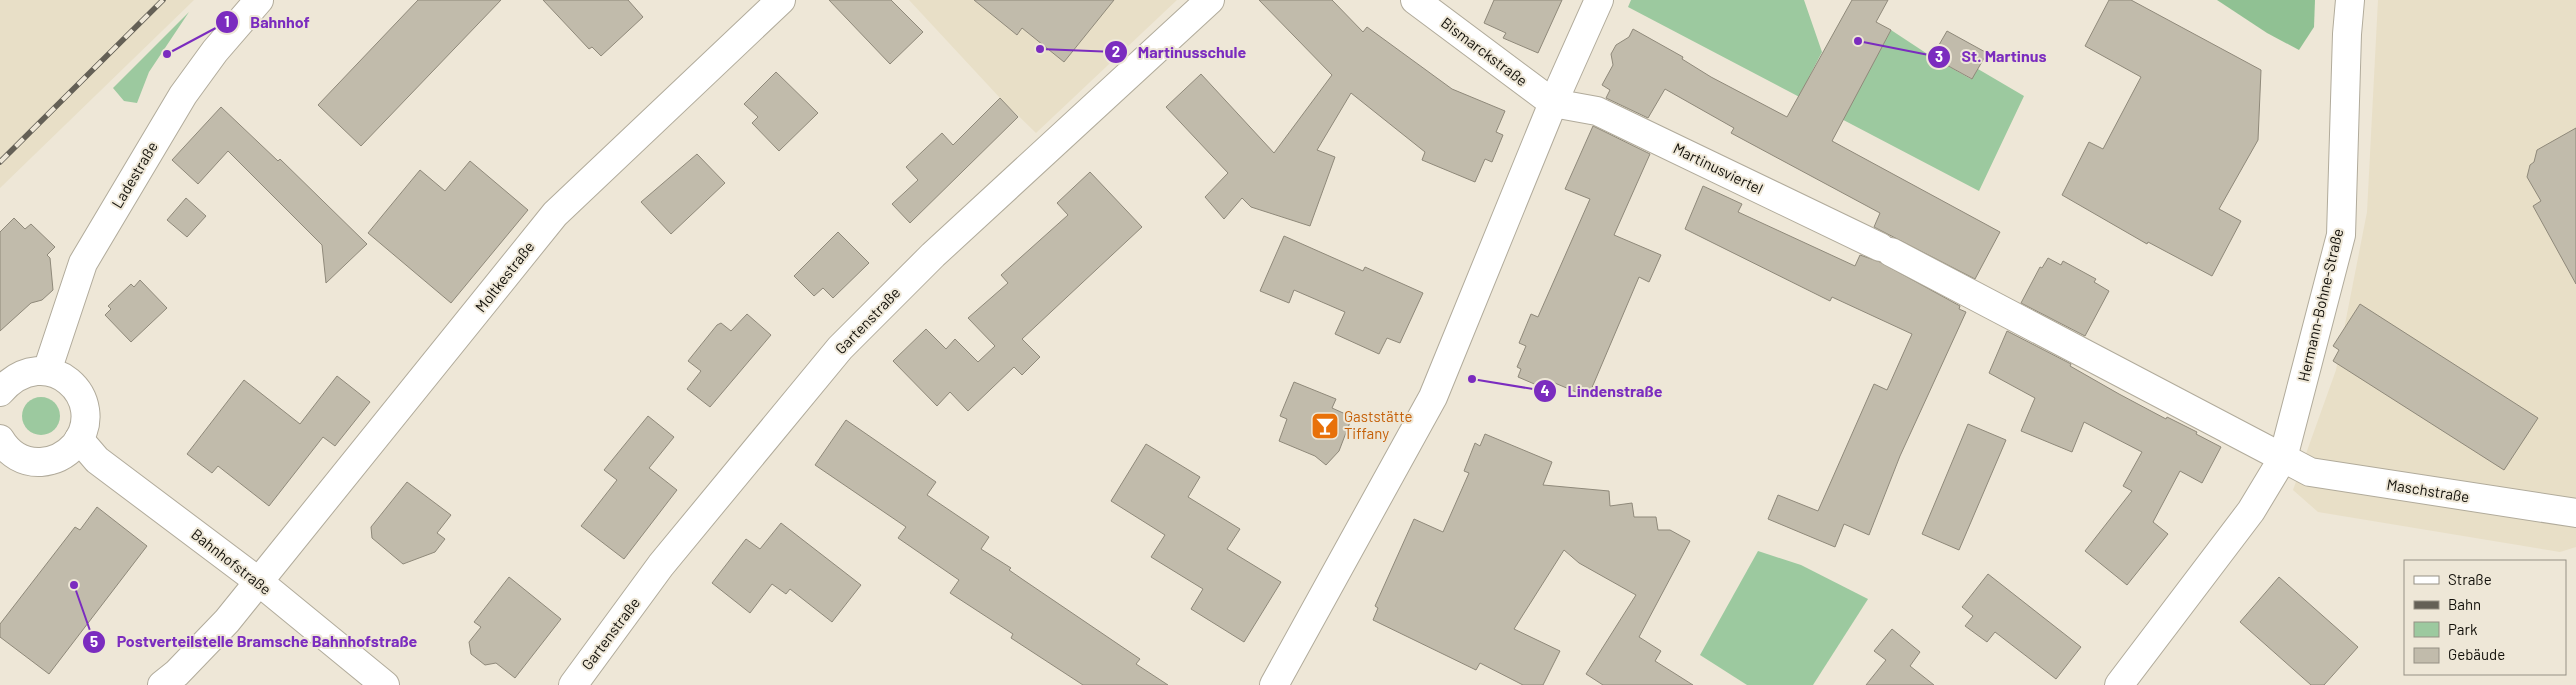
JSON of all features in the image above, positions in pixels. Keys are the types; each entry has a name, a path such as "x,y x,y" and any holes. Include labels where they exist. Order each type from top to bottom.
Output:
{"street":[{"name":"Ladestraße","path":"47,371 84,263 183,96 215,51 259,0"},
{"name":"Moltkestraße","path":"162,685 177,673 227,621 449,349 555,214 781,0"},
{"name":"Gartenstraße","path":"572,685 661,565 840,348 933,255 1210,0"},
{"name":"Bismarckstraße","path":"1416,0 1552,103"},
{"path":"1274,685 1433,397 1552,103 1599,0"},
{"name":"Hermann-Bohne-Straße","path":"2120,685 2251,511 2283,458 2340,235 2350,0"},
{"name":"Martinusviertel","path":"1552,103 1597,112 1886,250 2283,458"},
{"path":"0,392 19,375 28,371 47,371 66,380 81,396 85,411 84,425 79,439 60,457 34,462 21,459 10,452 0,439"},
{"name":"Bahnhofstraße","path":"79,439 96,460 258,581 384,685"},
{"name":"Maschstraße","path":"2283,458 2310,472 2576,513"}],"shaded area":[{"path":"0,0 194,0 0,188"},
{"path":"909,0 1177,0 1036,133 1000,98"},
{"path":"2378,0 2576,0 2576,547 2560,552 2318,512 2293,490 2336,370 2367,212"}],"green space":[{"path":"1631,0 1804,0 1822,52 1809,77 1853,100 1891,30 1932,57 1971,79 1978,69 2024,96 1979,191 1628,7"},
{"path":"2217,0 2315,0 2314,27 2299,50 2267,33"},
{"path":"189,12 149,72 137,103 124,101 113,88"},
{"path":"41,397 55,402 60,416 55,430 41,435 27,430 22,416 27,402"},
{"path":"1758,551 1801,565 1868,599 1813,685 1747,685 1700,655"}],"building":[{"path":"418,0 501,0 361,146 318,105"},
{"path":"543,0 628,0 643,17 601,56 592,47 589,49"},
{"path":"829,0 891,0 923,32 890,64"},
{"path":"974,0 1114,0 1064,62 1022,28 1017,35"},
{"path":"1259,0 1332,0 1363,32 1367,27 1452,89 1505,111 1496,132 1503,135 1492,162 1485,159 1475,182 1422,160 1425,152 1351,93 1317,150 1335,157 1310,226 1251,207 1242,198 1224,219 1205,197 1228,173 1166,107 1201,74 1274,153 1332,75"},
{"path":"1494,0 1562,0 1538,53 1503,38 1506,33 1484,23"},
{"path":"1852,0 1888,0 1876,22 1891,30 1832,141 2000,232 1975,279 1874,227 1880,213 1731,133 1734,128 1665,89 1648,118 1606,98 1610,90 1602,85 1613,65 1611,54 1616,45 1629,37 1633,29 1683,57 1682,59 1711,77 1787,117"},
{"path":"2109,0 2131,0 2261,70 2258,140 2219,209 2241,221 2212,276 2148,242 2147,244 2062,195 2089,142 2103,149 2141,77 2085,46"},
{"path":"1947,31 1987,53 1972,79 1932,57"},
{"path":"776,72 818,113 779,151 752,123 758,117 744,104"},
{"path":"1000,98 1018,117 910,223 892,204 918,180 906,167 942,133 953,145"},
{"path":"221,107 278,161 280,159 367,244 326,283 322,245 228,151 198,184 172,160"},
{"path":"1593,126 1650,154 1614,235 1661,255 1649,282 1639,277 1588,397 1550,381 1546,389 1518,377 1521,369 1517,367 1526,346 1519,343 1531,314 1538,317 1590,199 1565,189"},
{"path":"2576,128 2576,284 2533,206 2541,201 2527,177 2537,150"},
{"path":"697,154 725,183 671,234 641,202"},
{"path":"470,161 528,210 451,303 368,233 420,170 445,191"},
{"path":"1090,172 1142,227 1022,339 1040,357 1022,375 1014,367 968,411 950,392 937,406 893,361 926,329 946,349 955,339 978,362 995,346 968,318 1008,283 1001,275 1068,215 1057,203"},
{"path":"1703,186 1742,204 1738,212 1855,266 1860,255 1880,262 1960,306 1959,309 1966,312 1900,456 1869,535 1844,524 1835,547 1768,519 1778,495 1818,511 1874,384 1887,390 1912,334 1832,297 1830,301 1685,229"},
{"path":"186,198 206,216 187,237 167,220"},
{"path":"14,218 25,229 31,224 55,247 47,255 50,258 53,290 42,300 31,303 0,331 0,232"},
{"path":"838,232 869,263 833,298 823,288 814,296 794,276"},
{"path":"1284,236 1363,271 1365,267 1423,293 1400,343 1387,338 1379,354 1335,334 1345,312 1294,290 1289,303 1260,291"},
{"path":"2048,258 2061,265 2063,261 2096,279 2094,282 2109,291 2085,336 2021,303 2040,267 2042,268"},
{"path":"140,280 167,308 131,342 105,315 111,309 108,306 131,284 134,287"},
{"path":"2360,304 2538,418 2504,470 2333,361 2339,350 2333,346"},
{"path":"747,314 771,335 710,407 687,389 701,371 688,361 717,325 721,323 731,331"},
{"path":"2007,331 2071,364 2070,366 2119,394 2166,419 2167,417 2197,432 2196,434 2221,447 2202,483 2180,471 2153,522 2168,534 2127,585 2085,551 2132,491 2123,486 2142,452 2084,422 2072,452 2021,431 2035,398 1989,373"},
{"path":"337,376 370,402 335,446 323,437 269,506 218,466 212,473 187,454 244,380 300,424"},
{"path":"1294,382 1336,399 1332,408 1352,417 1339,451 1326,465 1315,456 1279,441 1287,419 1280,416"},
{"path":"648,416 674,437 649,468 677,490 624,559 581,526 617,480 604,470"},
{"path":"846,420 936,482 927,495 989,537 981,549 1140,659 1136,664 1168,685 1083,685 1011,638 1013,634 950,593 959,580 898,538 906,527 815,465"},
{"path":"1968,424 2006,440 1959,550 1922,534"},
{"path":"1485,434 1552,462 1543,485 1609,491 1610,506 1632,503 1634,517 1656,517 1658,530 1670,530 1690,541 1639,637 1661,651 1655,661 1693,685 1603,685 1586,674 1636,595 1579,563 1564,550 1514,629 1560,651 1543,685 1523,685 1480,663 1476,670 1373,620 1378,608 1375,606 1414,519 1443,532 1469,473 1464,471 1475,443 1480,446"},
{"path":"1146,444 1200,477 1188,497 1240,529 1227,549 1281,582 1244,642 1191,609 1203,589 1151,557 1165,535 1111,501"},
{"path":"407,482 451,515 437,533 445,539 435,552 403,564 372,538 371,527"},
{"path":"97,507 147,546 49,674 0,637 0,624 75,527 80,530"},
{"path":"781,523 861,585 832,622 790,589 786,594 772,584 750,613 712,583 746,539 760,549"},
{"path":"1988,574 2081,647 2056,679 1995,632 1987,642 1965,626 1973,616 1962,607"},
{"path":"509,577 561,619 515,678 496,663 485,665 471,654 469,642 481,627 474,622"},
{"path":"2279,577 2358,647 2324,685 2311,685 2240,622"},
{"path":"1892,629 1920,652 1910,666 1934,685 1866,685 1886,660 1874,651"}],"railway":[{"path":"0,162 163,0"}],"place":[{"name":"St. Martinus","path":"1858,41"},
{"name":"Martinusschule","path":"1040,49"},
{"name":"Bahnhof","path":"167,54"},
{"name":"Lindenstraße","path":"1472,379"},
{"name":"Gaststätte Tiffany","path":"1325,426"},
{"name":"Postverteilstelle Bramsche Bahnhofstraße","path":"74,585"}]}
